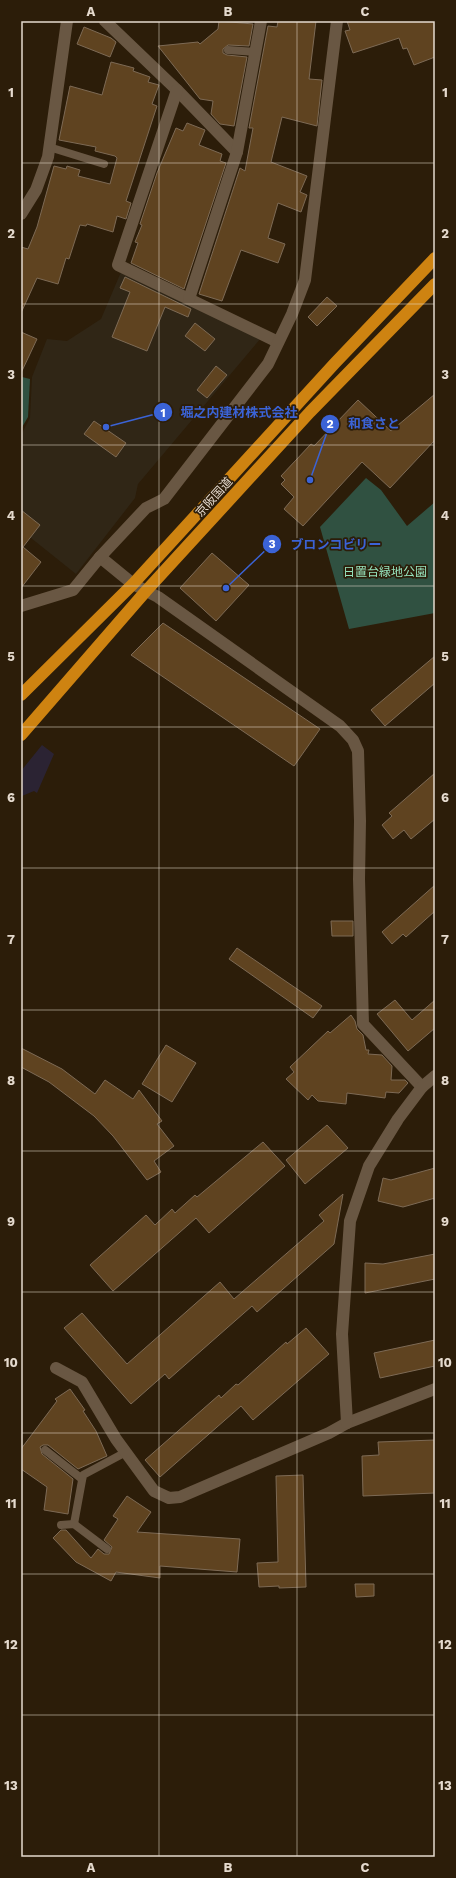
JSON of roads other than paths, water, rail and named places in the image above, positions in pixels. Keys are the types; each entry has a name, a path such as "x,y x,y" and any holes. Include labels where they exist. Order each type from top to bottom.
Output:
{"highway":[{"name":"京阪国道","path":"21,695 133,584 335,363 435,258"},
{"name":"京阪国道","path":"21,735 146,591 310,412 435,284"}],"street":[{"path":"21,214 36,190 48,157 67,21"},
{"path":"105,21 177,90 237,152"},
{"path":"189,299 237,152 261,21"},
{"path":"21,606 73,590 100,557 146,508 164,499 268,364 305,280 337,21"},
{"path":"177,90 118,265 278,342"},
{"path":"100,557 133,584 158,598 340,726 353,740 358,751 360,792 359,879 363,1024 422,1087"},
{"path":"347,1423 342,1334 350,1220 369,1166 398,1119 422,1087 435,1076"},
{"path":"56,1368 82,1382 126,1452 154,1491 169,1498 180,1497 329,1433 347,1423 435,1389"}],"lane":[{"path":"228,50 256,52"},
{"path":"49,147 104,164"},
{"path":"45,1450 82,1479"},
{"path":"74,1524 83,1474 126,1452"},
{"path":"61,1525 74,1524 107,1549"}],"place":[{"name":"堀之内建材株式会社","path":"106,427"},
{"name":"和食さと","path":"310,480"},
{"name":"ブロンコビリー","path":"226,588"}],"park label":[{"name":"日置台緑地公園","path":"385,572"}]}
